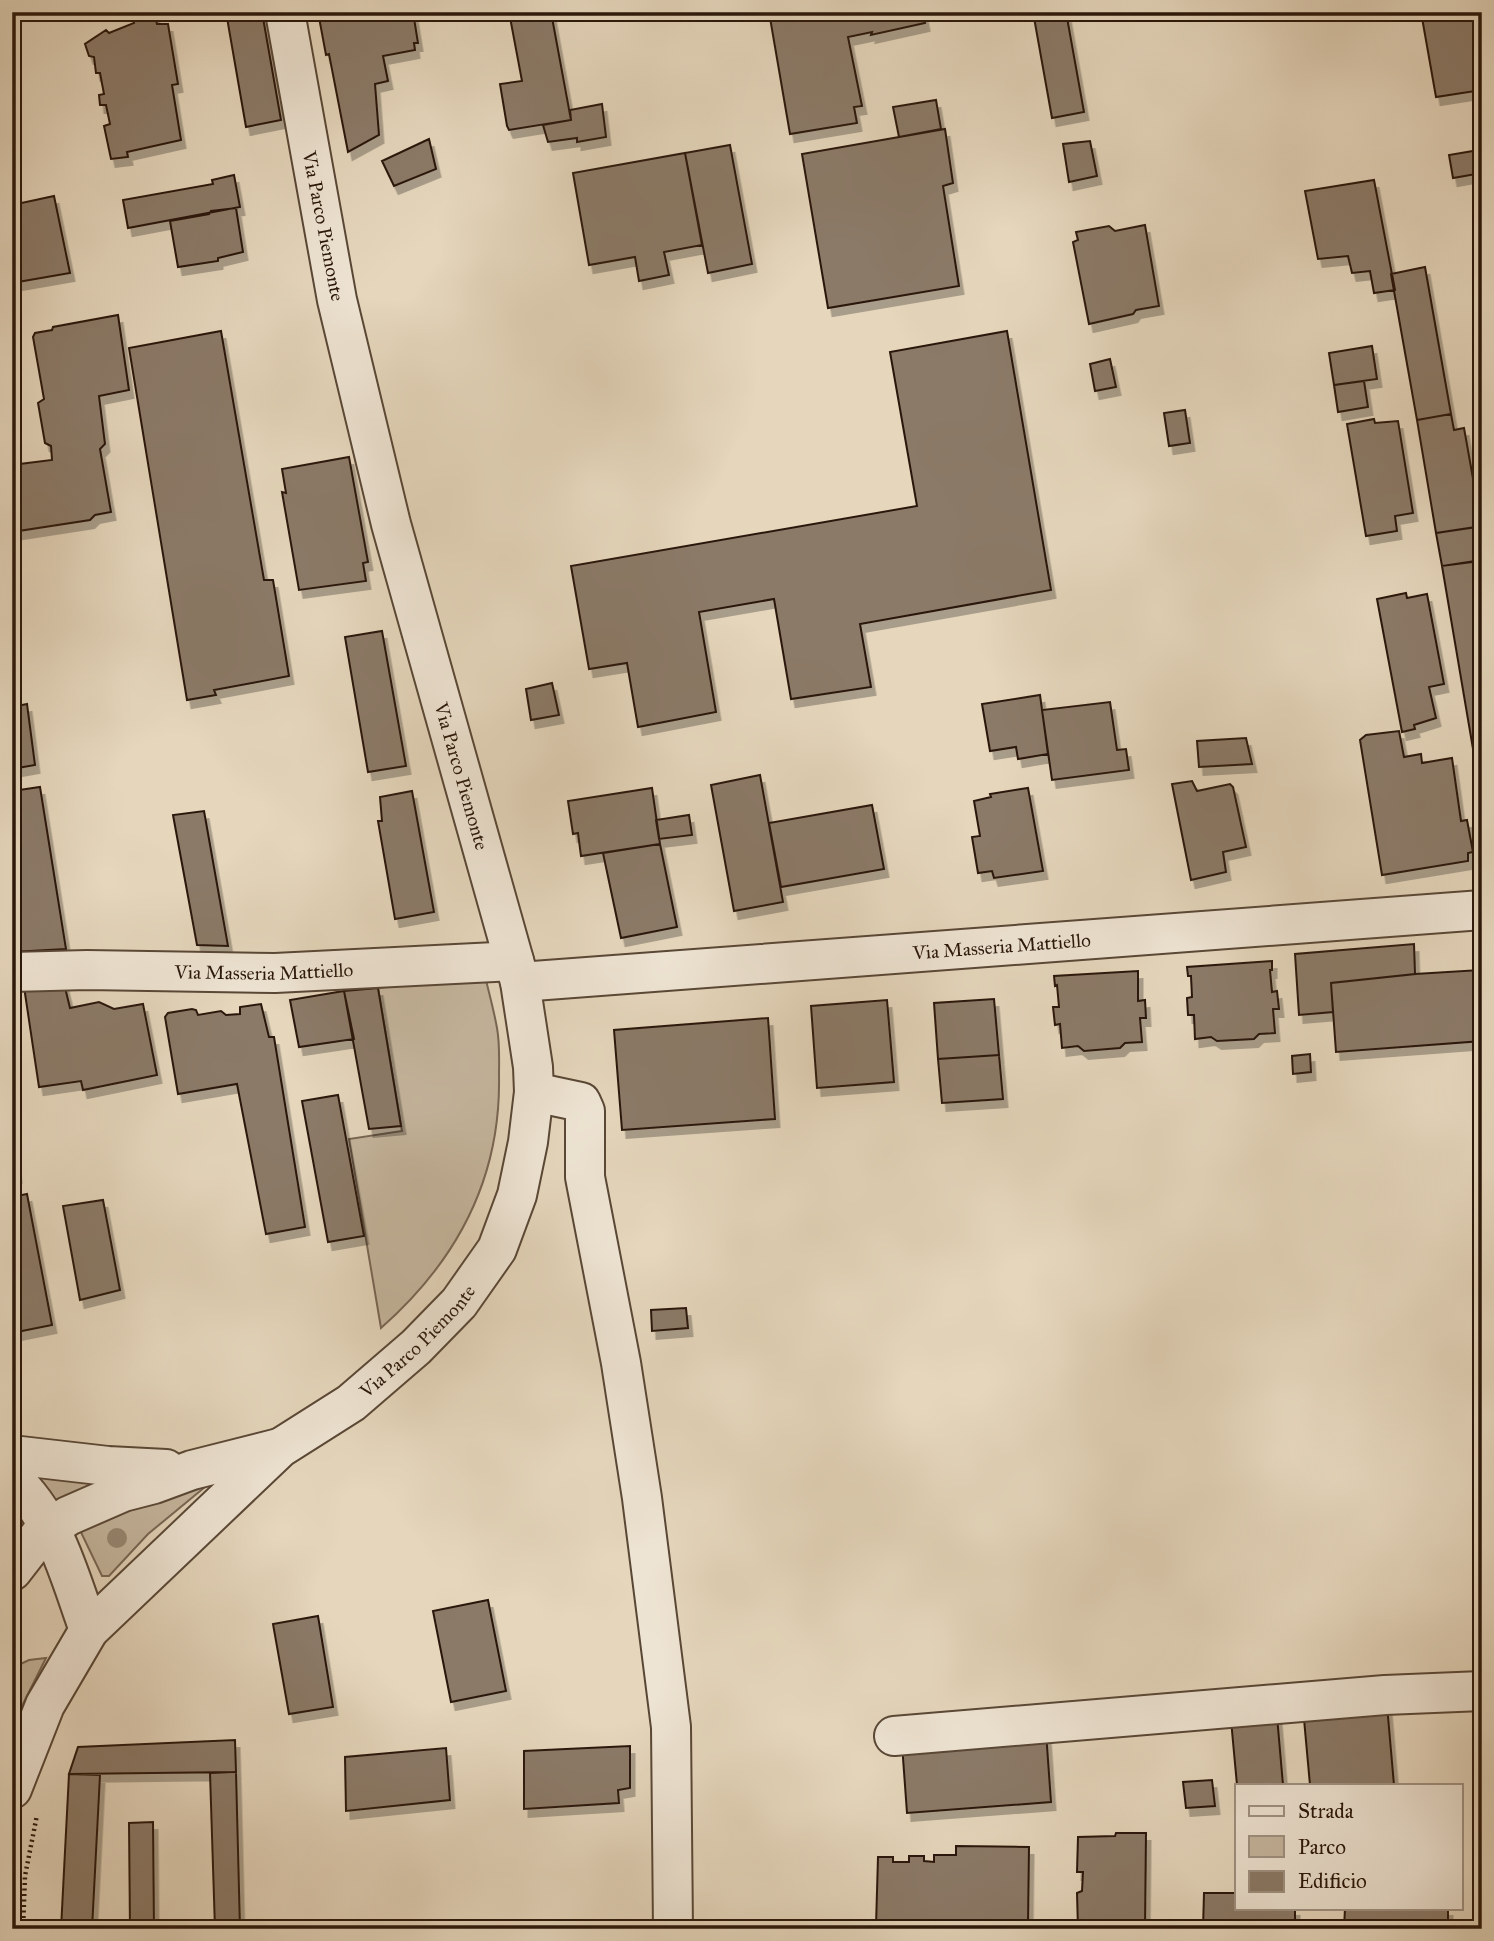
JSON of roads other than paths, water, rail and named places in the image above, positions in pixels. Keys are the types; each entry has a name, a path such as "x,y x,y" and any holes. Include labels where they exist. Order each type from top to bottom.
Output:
{"street":[{"name":"Via Parco Piemonte","path":"280,1448 351,1403 416,1347 459,1303 498,1249 517,1195 528,1142 534,1092 533,1068 517,971 391,524 337,300 285,12"},
{"name":"Via Masseria Mattiello","path":"12,972 517,971 1482,911"},
{"path":"534,1092 581,1102 585,1111 585,1177 623,1377 642,1498 671,1727 673,1929"},
{"path":"89,1630 16,1559 51,1526 123,1492 154,1484 192,1469 280,1448"},
{"path":"26,1797 45,1705 89,1630 280,1448"},
{"path":"12,1455 108,1466 192,1469"},
{"path":"12,1478 31,1495 51,1526 89,1630"},
{"path":"894,1736 1385,1695 1482,1691"}]}
